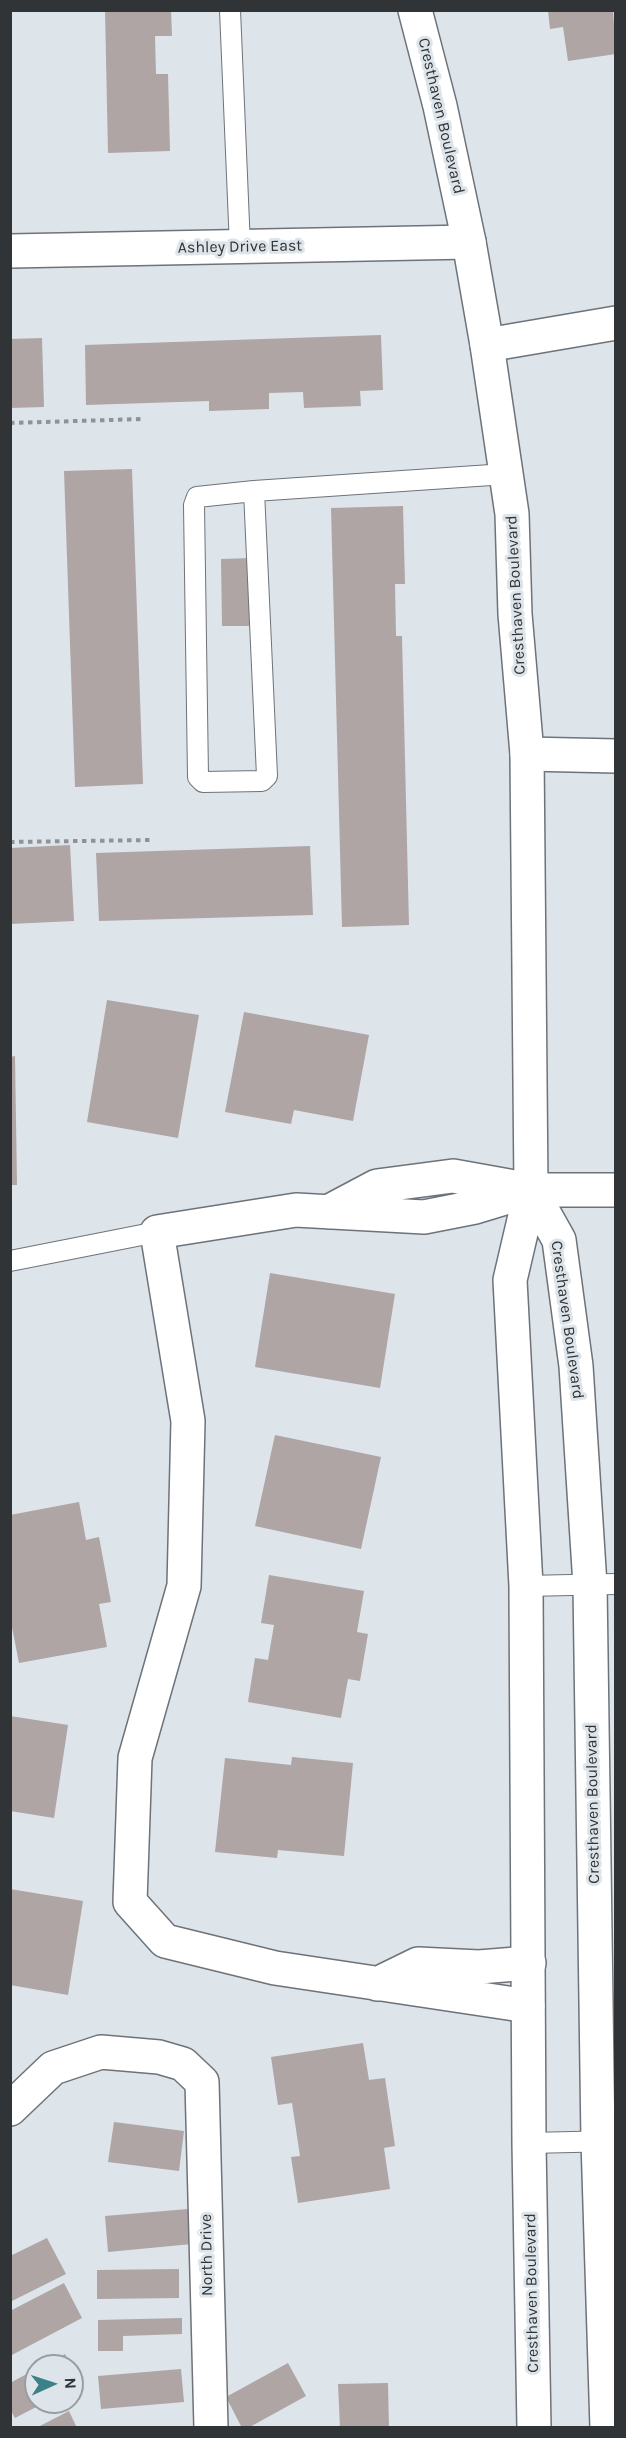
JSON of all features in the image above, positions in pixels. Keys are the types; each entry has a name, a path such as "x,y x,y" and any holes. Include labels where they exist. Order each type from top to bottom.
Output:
{"street":[{"name":"Cresthaven Boulevard","path":"415,10 440,106 469,242 507,474 512,514 515,614 527,754 531,1190 510,1280 526,1586 529,2143 534,2427"},
{"name":"Ashley Drive East","path":"10,251 469,242"},
{"path":"487,345 615,323"},
{"path":"527,754 615,756"},
{"path":"528,2007 275,1968 165,1941 130,1902 135,1758 184,1586 188,1420 157,1232 296,1210 328,1212 377,1186 453,1176 531,1190 615,1190"},
{"name":"Cresthaven Boulevard","path":"531,1190 559,1240 603,1584 607,2427"},
{"path":"377,1984 418,1964 479,1967 529,1964"},
{"name":"North Drive","path":"10,2109 53,2068 101,2052 159,2056 183,2064 202,2082 211,2427"}],"lane":[{"path":"230,10 240,247"},
{"path":"254,491 267,776 262,781 203,782 198,777 194,505 197,497 254,491 507,474"},
{"path":"10,1261 157,1232"},
{"path":"526,1586 603,1584"},
{"path":"529,2143 607,2141"}],"path":[{"path":"10,423 143,419"},
{"path":"10,842 153,840"}],"building":[{"path":"105,10 171,10 172,36 155,36 156,74 168,74 170,151 108,153"},
{"path":"548,10 613,10 616,54 568,61 563,27 550,29"},
{"path":"381,335 383,390 360,391 361,406 304,408 303,392 269,393 269,409 209,411 209,401 86,405 85,345"},
{"path":"42,338 44,407 10,408 10,339"},
{"path":"132,469 143,784 75,787 64,471"},
{"path":"403,506 405,584 395,584 396,636 402,636 409,925 342,927 331,508"},
{"path":"252,558 253,626 222,626 221,559"},
{"path":"70,845 74,921 10,924 10,848"},
{"path":"310,846 313,915 99,921 96,853"},
{"path":"107,1000 199,1015 178,1138 87,1122"},
{"path":"244,1012 369,1035 353,1121 294,1110 291,1124 225,1112"},
{"path":"15,1056 17,1185 10,1185 10,1057"},
{"path":"270,1273 395,1294 380,1388 255,1367"},
{"path":"275,1435 381,1457 361,1549 255,1526"},
{"path":"79,1502 86,1540 99,1537 111,1602 99,1604 107,1647 19,1663 10,1617 10,1515"},
{"path":"269,1575 364,1591 357,1632 368,1634 360,1681 348,1679 341,1718 248,1702 255,1658 268,1660 274,1625 261,1623"},
{"path":"10,1716 68,1725 54,1818 10,1811"},
{"path":"292,1757 353,1763 344,1856 278,1850 277,1858 215,1852 225,1758 291,1765"},
{"path":"10,1889 83,1901 68,1995 10,1985"},
{"path":"363,2043 369,2080 385,2078 395,2146 384,2148 390,2189 298,2203 291,2157 300,2156 292,2103 278,2105 271,2057"},
{"path":"114,2122 184,2131 179,2171 108,2162"},
{"path":"188,2209 192,2244 108,2252 105,2216"},
{"path":"47,2238 66,2274 10,2302 10,2256"},
{"path":"179,2269 179,2298 97,2299 97,2270"},
{"path":"64,2283 82,2318 10,2356 10,2311"},
{"path":"182,2318 182,2334 123,2336 123,2351 98,2351 98,2320"},
{"path":"288,2363 306,2396 248,2428 242,2428 226,2397"},
{"path":"181,2369 184,2402 101,2409 98,2376"},
{"path":"24,2375 24,2413 15,2418 10,2409 10,2383"},
{"path":"388,2383 389,2428 340,2428 338,2384"},
{"path":"63,2414 70,2414 77,2428 36,2428"}]}
